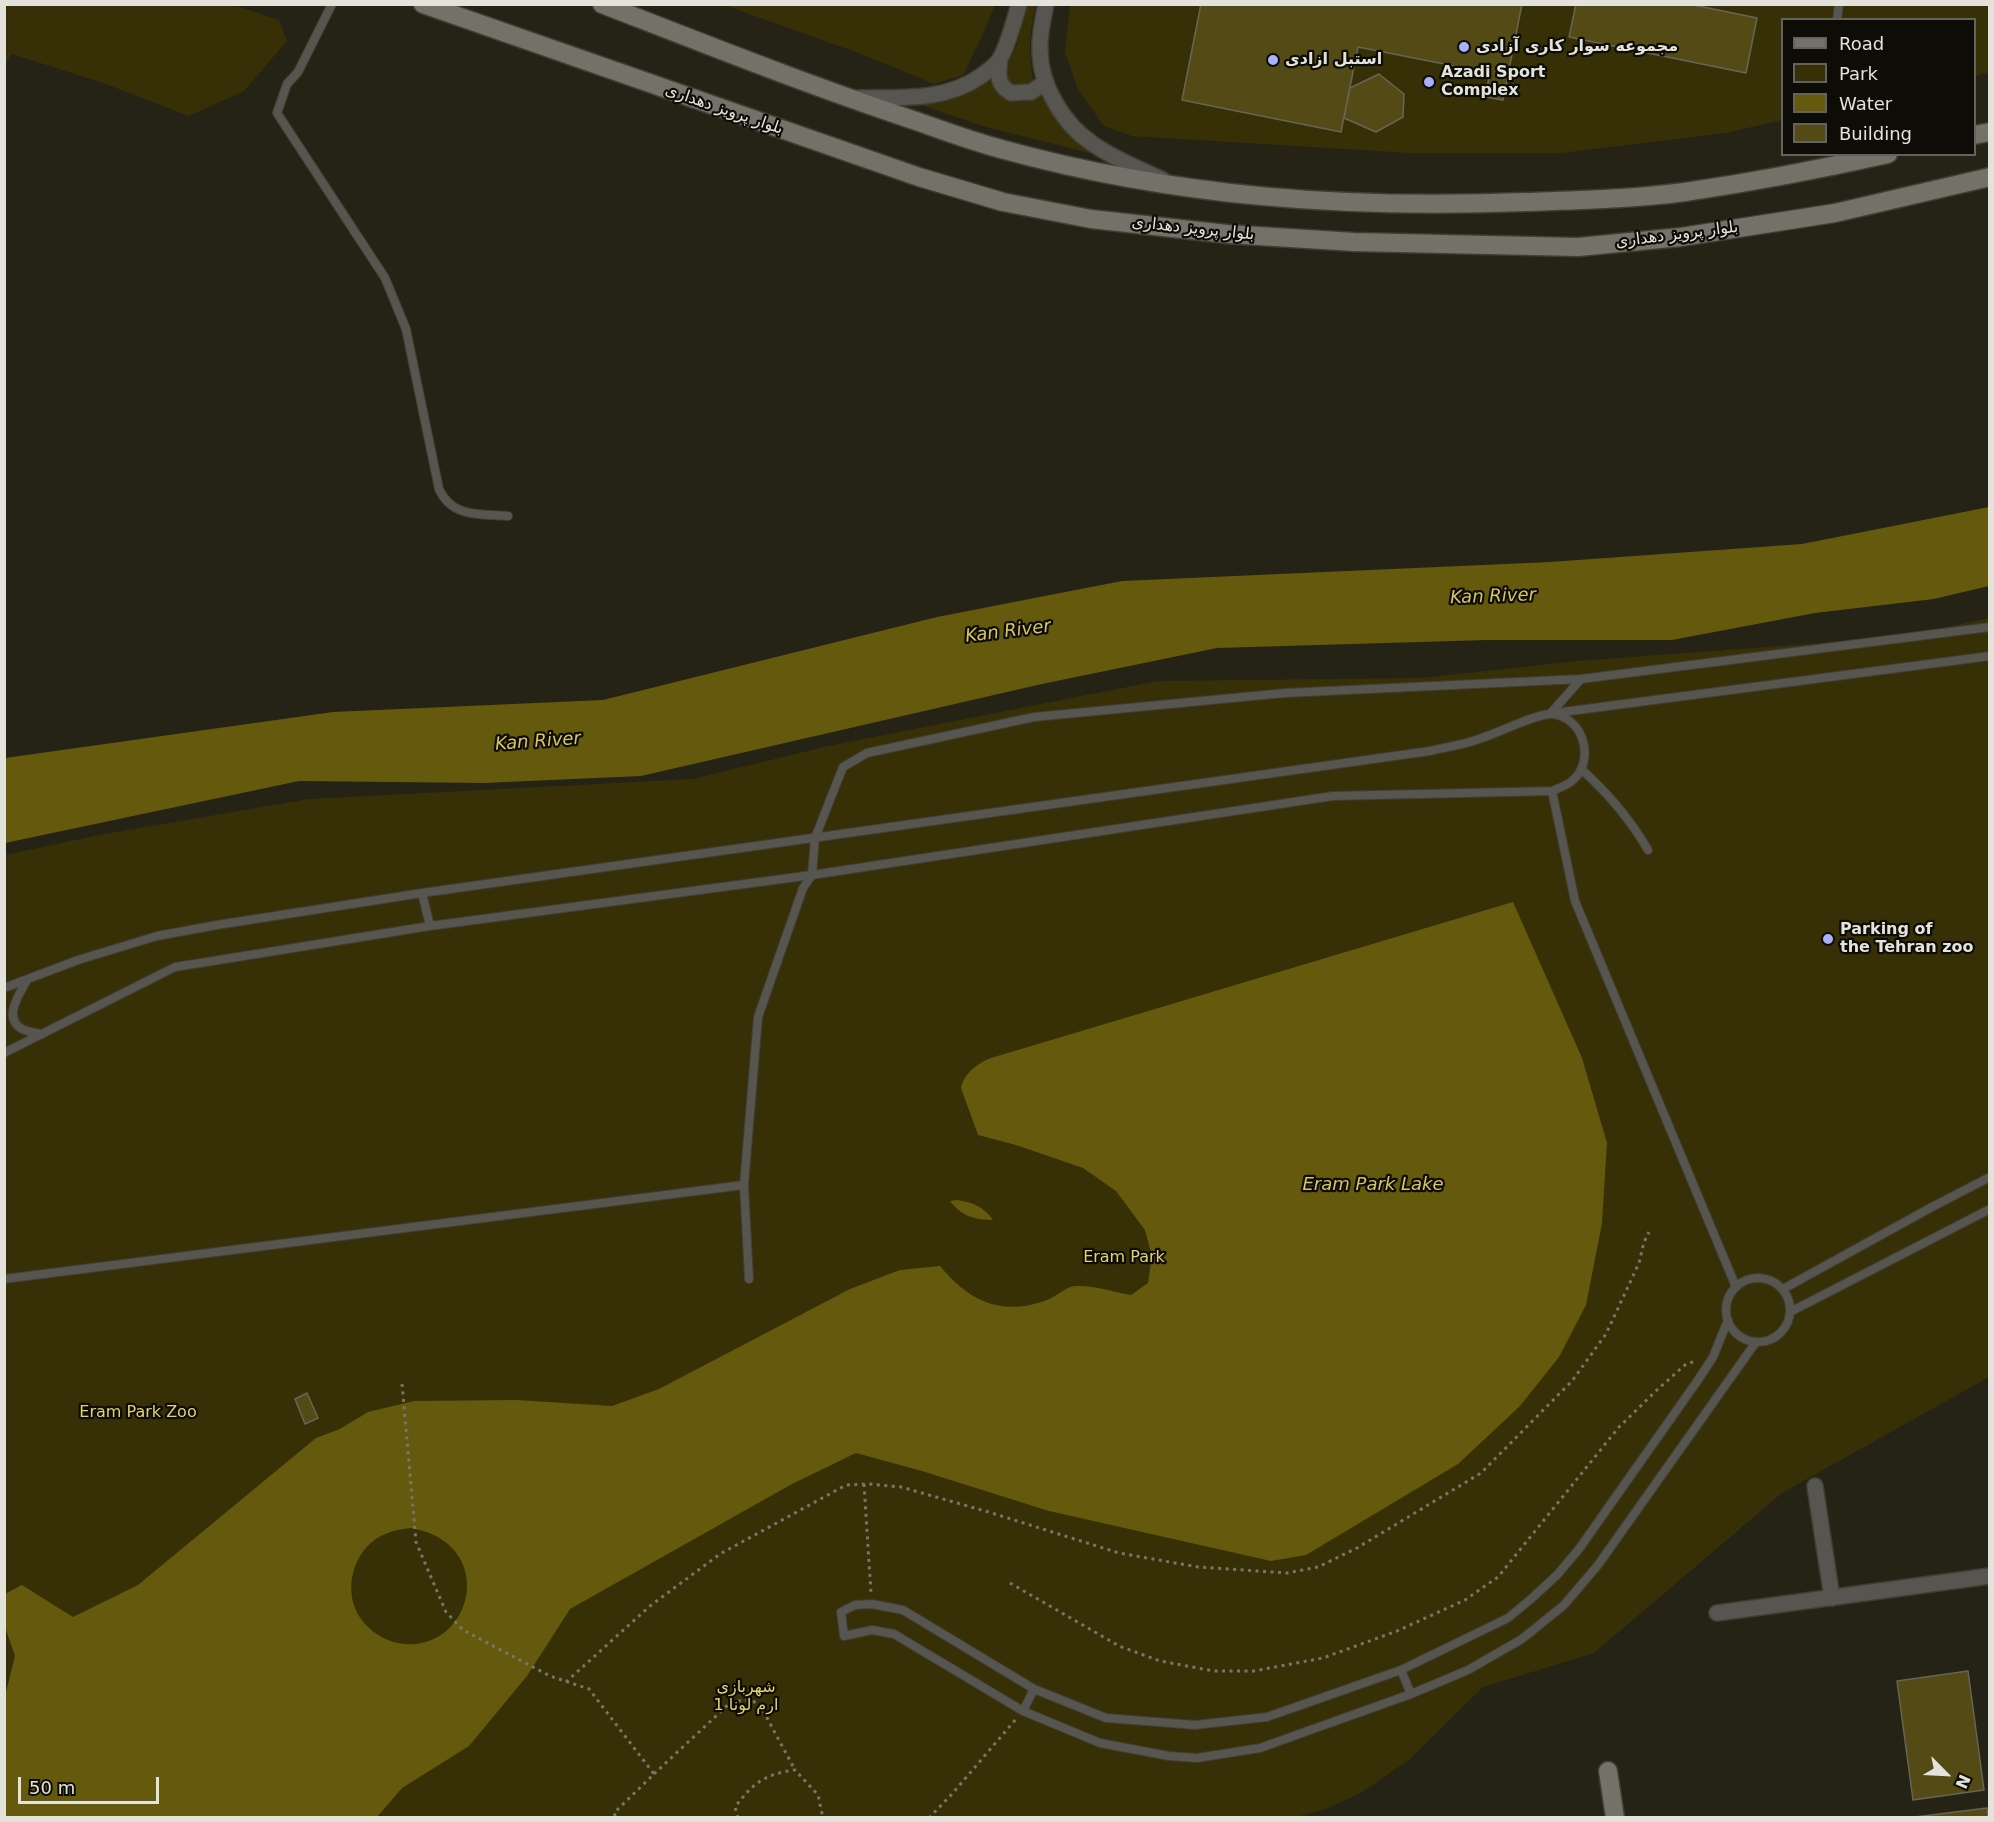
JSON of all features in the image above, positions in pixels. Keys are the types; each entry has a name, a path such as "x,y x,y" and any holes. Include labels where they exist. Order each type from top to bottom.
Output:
{"main road":[{"name":"بلوار پرویز دهداری","path":"423,4 919,177 1003,202 1091,219 1227,234 1354,242 1578,247 1681,237 1834,213 1989,177"},
{"path":"602,4 847,98 998,148 1082,169 1176,187 1256,197 1454,205 1593,199 1683,192 1830,161 1871,156"},
{"path":"1608,1771 1615,1818"}],"street":[{"path":"1019,4 1000,59 998,77 1000,83 1011,93 1031,92 1046,82"},
{"path":"1046,4 1041,30 1041,64 1046,82 1058,107 1082,136 1105,151 1176,187"},
{"path":"847,98 941,94 972,82 1000,59"},
{"path":"1815,1486 1832,1598"},
{"path":"1718,1613 1989,1576"}],"lane":[{"path":"332,4 298,72 287,84 277,113 385,278 406,329 438,489 443,499 453,508 468,513 508,516"},
{"path":"749,1279 744,1185 758,1017 803,888 812,874 815,838 843,766 867,753 1034,717 1285,693 1581,679 1989,627"},
{"path":"4,988 78,960 157,936 422,892 1430,751 1476,740 1550,714 1989,656"},
{"path":"1550,714 1581,679"},
{"path":"4,1053 175,967 430,926 812,874 1333,796 1552,791 1569,783 1581,769 1585,757 1580,733 1572,723 1562,716 1550,714"},
{"path":"1581,769 1603,788 1648,850"},
{"path":"1552,791 1575,901 1736,1287"},
{"path":"422,892 430,926"},
{"path":"27,980 12,1010 14,1019 21,1028 42,1034"},
{"path":"1783,1289 1922,1212 1989,1178"},
{"path":"4,1280 744,1185"},
{"path":"1790,1312 1989,1209"},
{"path":"1728,1320 1739,1335 1755,1342 1766,1341 1783,1330 1790,1312 1787,1296 1783,1289 1771,1280 1749,1279 1736,1287 1728,1302 1728,1320 1713,1357 1579,1549 1557,1575 1508,1618 1401,1670 1268,1717 1195,1725 1106,1718 1034,1689 903,1610 872,1604 855,1605 841,1612 844,1636 872,1630 894,1634 1023,1711 1100,1743 1169,1756 1197,1758 1260,1748 1411,1694 1468,1670 1522,1639 1564,1605 1598,1565 1755,1342"},
{"path":"1401,1670 1411,1694"},
{"path":"1023,1711 1034,1689"}],"path":[{"path":"566,1682 650,1606 720,1554 846,1485 901,1487 1119,1553 1198,1567 1287,1573 1318,1568 1358,1548 1480,1473 1572,1381 1606,1334 1639,1263 1649,1232"},
{"path":"1010,1583 1119,1646 1160,1661 1214,1671 1254,1671 1323,1658 1397,1631 1466,1600 1498,1577 1619,1427 1686,1364 1713,1357"},
{"path":"402,1384 416,1542 446,1612 463,1629 550,1676 590,1689 654,1774"},
{"path":"864,1484 872,1604"},
{"path":"616,1818 614,1813 731,1702 746,1700 759,1703 795,1770 818,1795 823,1818"},
{"path":"929,1818 1023,1711"},
{"path":"738,1818 735,1807 748,1789 774,1773 795,1770"}],"green space":[{"path":"5,4 234,5 279,20 287,41 244,91 189,116 103,83 12,54 5,65"},
{"path":"724,5 995,5 963,75 934,84 864,55"},
{"path":"1027,5 1036,5 1030,42 1033,80 1022,88 1008,85 1004,73 1017,44"},
{"name":"Azadi Sport Complex","path":"1070,5 1989,5 1989,72 1976,76 1976,18 1781,18 1781,120 1726,133 1561,153 1410,153 1132,136 1104,126 1078,89 1065,52"},
{"path":"988,81 994,84 1002,98 1013,102 1028,101 1043,94 1105,157 983,126 909,101 950,98"},
{"name":"Eram Park","path":"1989,618 1989,1377 1782,1493 1594,1653 1483,1687 1410,1759 1361,1793 1326,1809 1296,1817 5,1817 5,855 99,835 309,799 693,779 828,746 1158,681 1421,678 1578,661 1901,637"}],"water":[{"name":"Kan River","path":"1989,507 1989,586 1934,599 1815,613 1672,640 1487,640 1217,648 1042,684 641,776 484,783 299,781 5,843 5,758 333,712 603,700 937,617 1122,581 1550,562 1802,544"},
{"name":"Eram Park Lake","path":"1513,902 1582,1058 1607,1143 1602,1223 1586,1305 1559,1357 1520,1406 1458,1464 1306,1555 1271,1561 1049,1511 856,1453 792,1484 570,1609 527,1676 469,1746 402,1788 377,1817 5,1817 5,1696 15,1656 5,1627 5,1594 22,1585 73,1617 138,1585 316,1438 340,1429 368,1412 414,1401 516,1400 612,1406 659,1389 850,1289 900,1270 940,1266 974,1297 1001,1306 1015,1307 1047,1300 1072,1286 1131,1295 1148,1283 1152,1256 1145,1230 1116,1191 1083,1168 1016,1145 978,1135 961,1088 972,1069 991,1058","holes":["411,1528 440,1538 458,1555 466,1575 466,1597 458,1617 444,1633 423,1643 398,1643 378,1635 361,1619 352,1597 353,1573 363,1552 381,1536 403,1529"]},
{"path":"957,1200 978,1206 993,1220 974,1218 964,1214 950,1201"}],"building":[{"name":"استبل ازادی","path":"1201,4 1522,4 1503,100 1485,97 1490,73 1358,47 1341,132 1182,100"},
{"path":"1576,4 1689,4 1757,18 1746,73 1569,37"},
{"path":"1379,74 1404,94 1403,117 1376,132 1344,118 1350,88"},
{"path":"307,1393 318,1418 305,1424 295,1399"},
{"path":"1968,1671 1984,1790 1913,1800 1897,1681"},
{"path":"1987,1808 1988,1818 1915,1818 1915,1817"}],"place":[{"name":"مجموعه سوار کاری آزادی","path":"1464,47"},
{"name":"استبل ازادی","path":"1273,60"},
{"name":"Azadi Sport Complex","path":"1429,82"},
{"name":"Parking of the Tehran zoo","path":"1828,939"}],"park label":[{"name":"Eram Park Zoo","path":"138,1413"},
{"name":"شهربازی ارم لونا 1","path":"746,1697"}]}
